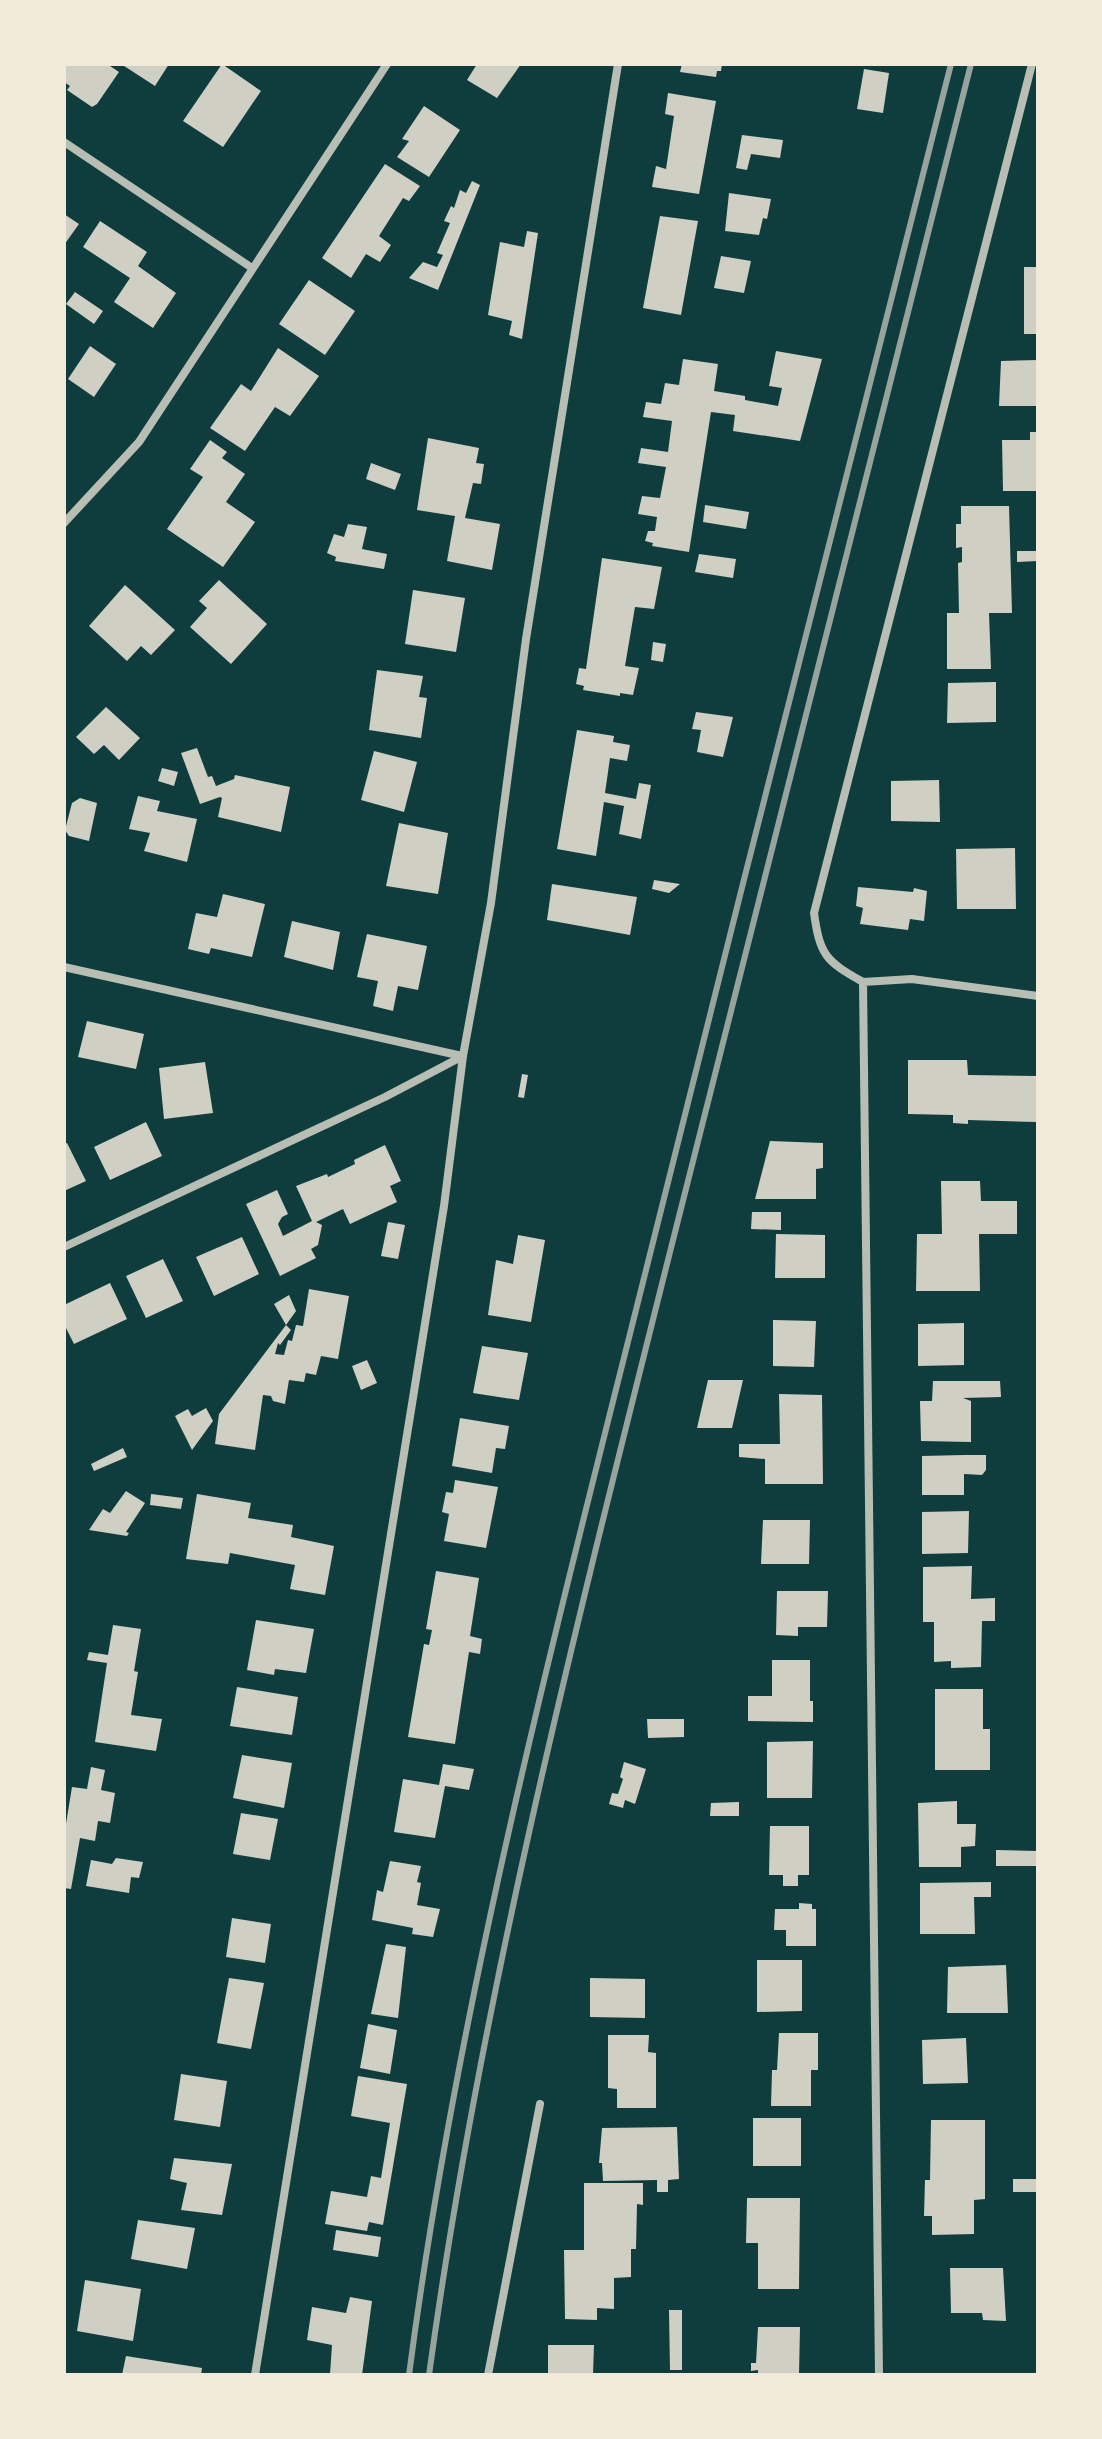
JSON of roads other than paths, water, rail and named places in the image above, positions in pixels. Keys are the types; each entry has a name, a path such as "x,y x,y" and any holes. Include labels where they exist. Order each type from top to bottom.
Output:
{"street":[{"path":"64,523 139,442 387,64"},
{"path":"255,2375 440,1237 463,1056 491,903 526,639 618,64"},
{"path":"1032,64 814,913 819,944 834,965 863,982 912,979 1038,996"},
{"path":"64,142 252,268"},
{"path":"64,967 463,1056"},
{"path":"863,982 879,2375"},
{"path":"64,1247 385,1097 463,1056"},
{"path":"488,2375 540,2104"}],"railway":[{"path":"409,2375 453,2101 509,1830 718,983 951,64"},
{"path":"429,2375 475,2092 566,1673 971,64"}]}
